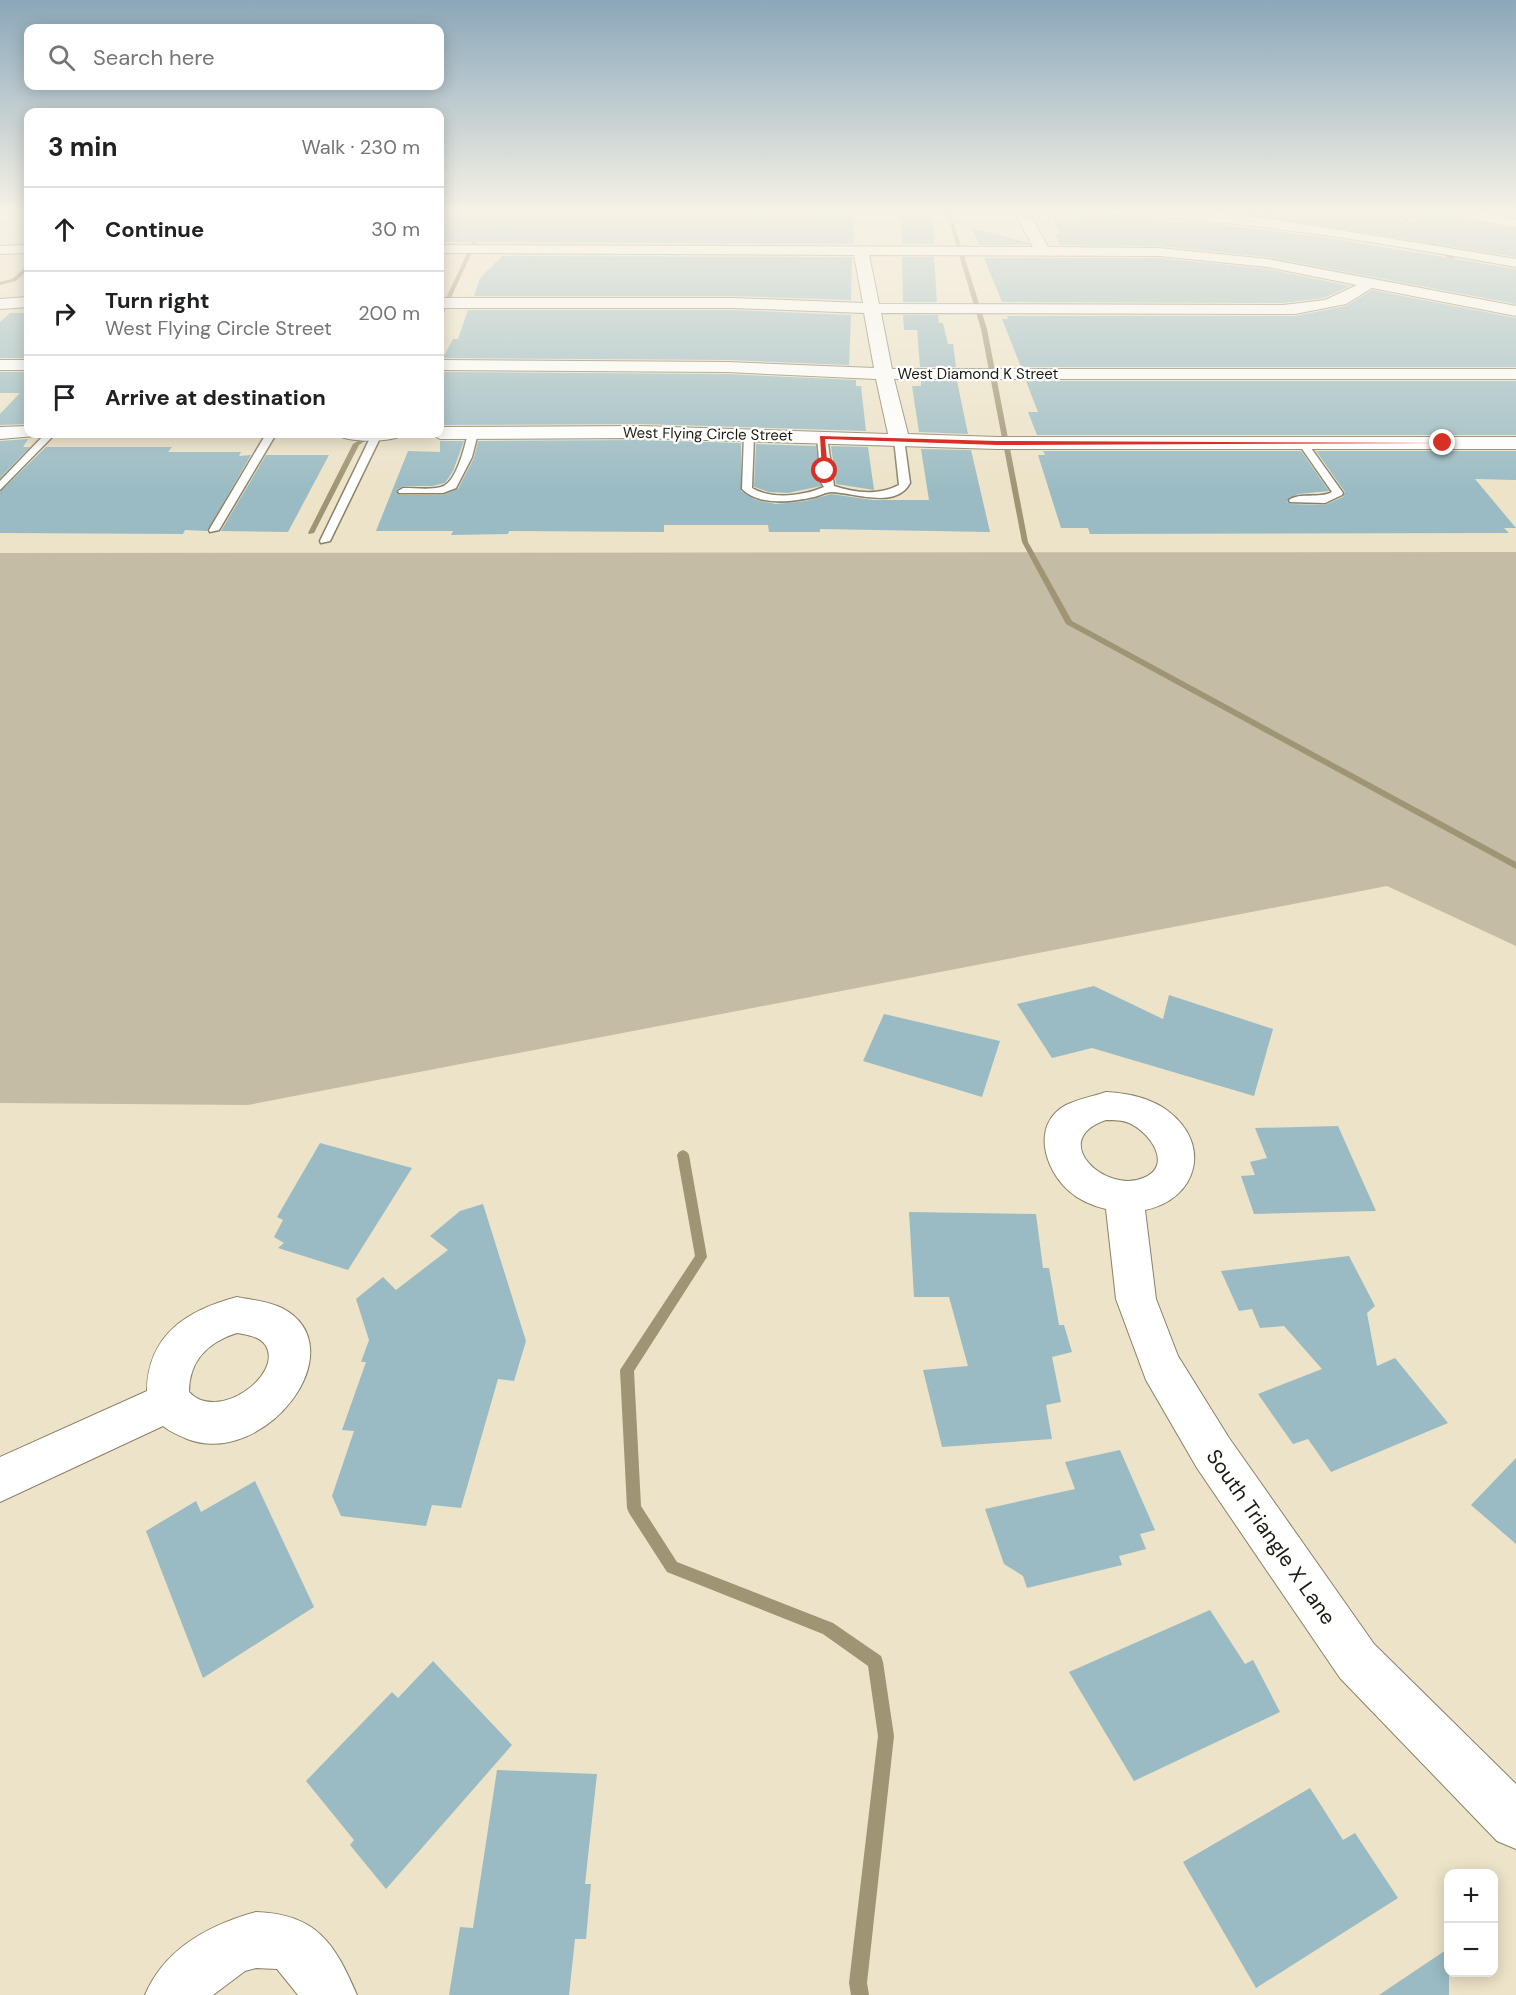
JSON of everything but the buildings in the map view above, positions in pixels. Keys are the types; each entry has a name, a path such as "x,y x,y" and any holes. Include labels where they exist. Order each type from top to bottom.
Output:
{"street":[{"path":"764,304 871,308 1303,309 1326,304"},
{"path":"870,304 899,439"},
{"path":"1481,304 1516,311"},
{"path":"0,365 24,365"},
{"name":"West Diamond K Street","path":"444,365 727,367 884,374 1516,374"},
{"path":"0,432 24,432"},
{"name":"West Flying Circle Street","path":"444,433 749,435 997,443 1516,443"},
{"name":"South Triangle X Lane","path":"1124,1197 1137,1299 1161,1366 1213,1453 1357,1661 1516,1822"},
{"path":"0,1480 170,1401"},
{"path":"174,1995 192,1972 220,1951 249,1940 276,1940 301,1951 320,1973 328,1995"}],"lane":[{"path":"403,491 443,490 452,486 467,457 473,433"},
{"path":"749,435 747,489 766,497 804,496 830,488 859,494 885,494 903,488 906,483 899,439"},
{"path":"822,437 826,482 830,488"},
{"path":"0,487 46,438"},
{"path":"214,530 269,438"},
{"path":"325,541 375,438"},
{"path":"1294,500 1325,500 1338,493 1303,443"}],"shaded area":[{"path":"1516,552 1516,946 1387,886 248,1105 0,1103 0,553"}],"waterway":[{"path":"976,304 984,329 1025,542 1069,622 1516,866"},
{"path":"311,533 356,444 366,438"},
{"path":"683,1155 701,1257 627,1370 634,1508 672,1567 828,1628 875,1662 886,1736 858,1983 860,1995"}],"route":[{"path":"825,471 822,437 997,443 1443,443"}]}
